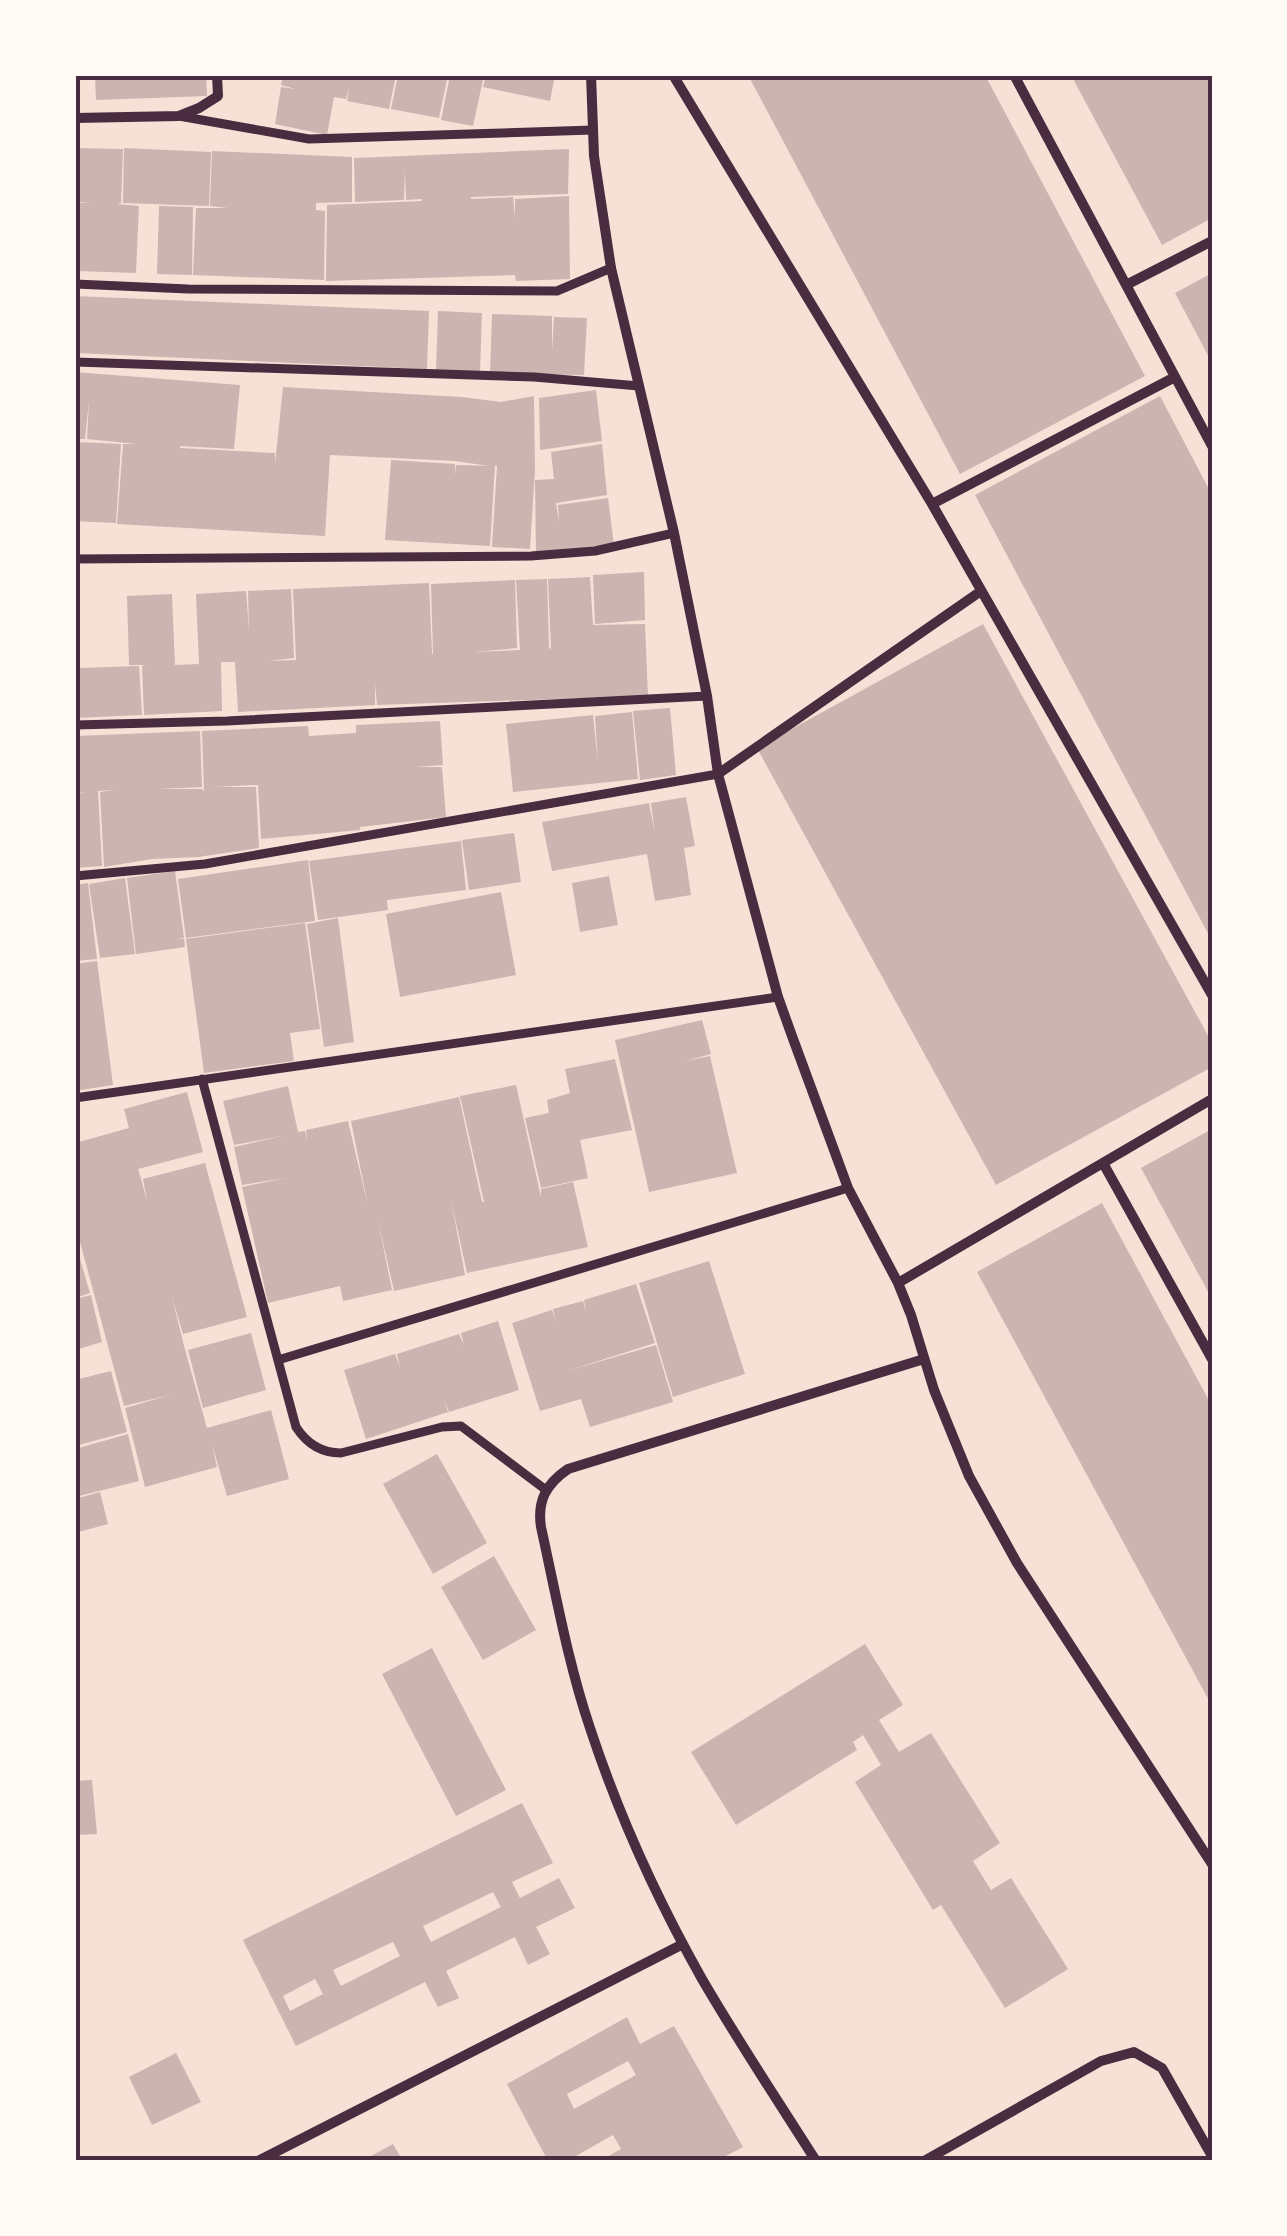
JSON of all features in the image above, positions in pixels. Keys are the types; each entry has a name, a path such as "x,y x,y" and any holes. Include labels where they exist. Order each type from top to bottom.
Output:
{"street":[{"path":"179,116 218,96 217,75"},
{"path":"591,75 601,212 611,268 674,533 707,696 718,774 778,997 848,1188 898,1283 949,1432 992,1520 1210,1858"},
{"path":"674,75 932,504 1212,996"},
{"path":"1014,75 1212,446"},
{"path":"75,118 179,116 308,139 593,130"},
{"path":"1126,284 1212,240"},
{"path":"75,284 188,289 557,291 611,268"},
{"path":"75,362 534,378 639,386"},
{"path":"932,504 1175,377"},
{"path":"75,558 531,556 595,551 674,533"},
{"path":"75,876 205,864 718,774 981,591"},
{"path":"75,725 707,696"},
{"path":"75,1098 778,997"},
{"path":"202,1079 296,1428 310,1444 329,1453 460,1426 546,1490"},
{"path":"898,1283 1212,1099"},
{"path":"1103,1163 1212,1359"},
{"path":"278,1360 848,1188"},
{"path":"816,2161 683,1944 606,1772 576,1684 539,1515 546,1490 568,1469 924,1359"},
{"path":"258,2161 683,1944"},
{"path":"924,2161 1100,2060 1134,2052 1162,2068 1212,2156"}],"building":[{"path":"95,75 206,75 207,96 96,100"},
{"path":"283,75 396,75 389,109 347,101 349,88 346,99 334,97 327,135 275,124 281,87 296,89 281,85"},
{"path":"398,75 448,75 439,118 391,109"},
{"path":"450,75 484,75 473,126 441,120"},
{"path":"486,75 555,75 550,101 483,87"},
{"path":"748,75 985,75 1145,376 960,474"},
{"path":"1071,75 1212,75 1212,218 1162,245"},
{"path":"75,148 123,149 121,203 117,204 139,206 136,273 75,271 75,203 92,202 75,202"},
{"path":"124,148 211,152 209,206 123,203"},
{"path":"569,149 568,194 471,199 513,197 515,218 515,199 569,196 570,279 516,281 515,275 326,281 327,205 422,201 406,200 405,170 404,200 355,202 354,158"},
{"path":"212,151 352,157 352,202 316,203 316,210 325,211 324,280 193,275 196,208 228,208 210,206"},
{"path":"159,206 193,207 192,275 157,274"},
{"path":"1212,273 1212,363 1175,293"},
{"path":"75,296 429,311 427,369 75,353"},
{"path":"438,311 482,313 480,372 436,370"},
{"path":"492,314 552,316 552,352 554,317 587,318 584,375 490,373"},
{"path":"75,372 240,385 234,449 180,448 275,453 275,464 283,387 501,402 534,396 530,549 492,547 495,465 490,546 385,540 391,460 455,464 455,476 456,465 489,466 455,461 330,455 325,536 117,524 123,444 136,444 87,439 89,401 85,439 75,439"},
{"path":"596,390 602,441 540,450 539,398"},
{"path":"1160,396 1212,495 1212,941 975,495"},
{"path":"75,442 121,444 116,523 75,521"},
{"path":"602,444 607,495 556,503 559,523 558,505 608,498 614,545 536,555 535,480 554,479 551,452"},
{"path":"644,572 645,620 595,624 593,575"},
{"path":"590,577 593,625 645,624 648,696 377,705 375,684 375,705 238,712 235,662 221,662 222,711 144,715 142,666 146,665 129,665 127,596 172,594 175,665 199,664 196,594 246,591 249,631 248,591 291,589 294,658 268,661 296,660 293,589 429,583 433,654 431,584 515,580 517,648 474,652 520,650 516,580 547,579 549,649 548,579"},
{"path":"983,624 1212,1043 1212,1067 996,1185 757,748"},
{"path":"78,654 79,668 139,666 142,715 75,718"},
{"path":"670,708 676,775 640,780 633,711"},
{"path":"632,712 638,779 513,792 506,724 593,715 598,762 595,716"},
{"path":"440,721 443,765 415,767 442,767 446,817 261,839 258,785 213,787 256,787 259,848 104,867 100,792 115,790 98,791 102,866 75,868 75,793 85,793 75,792 75,736 200,731 202,787 159,789 204,791 202,731 308,726 309,736 356,733 356,725"},
{"path":"686,797 695,846 684,848 691,895 655,901 647,854 552,871 542,822 649,803 655,833 651,803"},
{"path":"514,833 521,882 469,890 462,840"},
{"path":"461,841 466,890 387,900 388,910 318,920 309,861"},
{"path":"308,860 315,921 186,938 178,879"},
{"path":"175,871 184,938 178,939 184,939 185,947 136,954 127,878"},
{"path":"609,876 618,925 580,932 572,883"},
{"path":"125,878 135,954 100,958 89,884"},
{"path":"88,883 97,959 75,961 75,885"},
{"path":"501,892 516,975 400,997 386,914"},
{"path":"338,918 354,1042 324,1047 307,924"},
{"path":"305,923 320,1029 290,1033 294,1061 204,1073 186,939"},
{"path":"97,961 113,1085 75,1091 75,964"},
{"path":"702,1020 711,1054 686,1061 710,1056 737,1173 649,1192 615,1040"},
{"path":"615,1059 632,1130 580,1140 588,1178 541,1188 525,1118 549,1113 547,1100 570,1093 565,1069"},
{"path":"516,1085 541,1197 541,1189 573,1182 588,1247 467,1273 451,1200 465,1275 394,1291 377,1216 392,1290 343,1301 340,1286 268,1303 242,1187 285,1178 242,1185 234,1147 282,1136 234,1145 223,1101 288,1086 298,1132 305,1131 307,1141 306,1130 348,1121 368,1206 351,1121 459,1097 484,1202 460,1096"},
{"path":"187,1092 203,1152 138,1169 147,1201 143,1179 205,1163 247,1317 183,1334 172,1297 184,1346 207,1428 271,1410 289,1479 227,1496 212,1444 217,1467 145,1487 125,1408 170,1395 124,1406 75,1223 75,1143 129,1128 124,1109"},
{"path":"1212,1129 1212,1299 1141,1168"},
{"path":"1102,1203 1212,1406 1212,1706 977,1272"},
{"path":"75,1242 90,1293 75,1298"},
{"path":"709,1261 745,1374 673,1397 639,1283"},
{"path":"636,1284 655,1343 567,1371 656,1345 673,1402 590,1427 581,1399 540,1411 512,1323 552,1310 556,1322 553,1309 583,1301 586,1311 584,1300"},
{"path":"91,1295 102,1342 75,1350 75,1299"},
{"path":"498,1321 519,1390 449,1412 444,1399 448,1412 366,1439 344,1370 395,1354 400,1367 397,1354 459,1334 464,1345 461,1333"},
{"path":"251,1333 266,1390 203,1408 188,1350"},
{"path":"111,1371 127,1432 75,1446 75,1380"},
{"path":"128,1434 139,1481 75,1497 75,1449"},
{"path":"437,1454 487,1543 433,1574 383,1484"},
{"path":"100,1492 108,1524 75,1533 75,1499"},
{"path":"494,1556 536,1630 483,1660 441,1587"},
{"path":"865,1644 903,1705 879,1720 899,1752 931,1733 1000,1843 973,1861 991,1890 1011,1878 1068,1969 1005,2008 941,1905 933,1910 855,1782 881,1765 863,1735 853,1742 857,1750 736,1825 691,1752"},
{"path":"432,1648 506,1790 456,1816 382,1674"},
{"path":"92,1780 97,1834 75,1835 75,1781"},
{"path":"522,1803 553,1863 512,1882 520,1898 559,1878 575,1908 536,1927 550,1954 528,1965 515,1937 446,1971 459,1998 438,2007 425,1982 296,2046 243,1940","holes":["493,1892 501,1907 431,1942 423,1926","393,1942 400,1956 341,1986 333,1970","315,1979 323,1994 290,2011 283,1996"]},
{"path":"627,2017 640,2044 674,2026 743,2147 716,2161 600,2161 621,2149 613,2135 567,2161 548,2161 507,2084","holes":["628,2061 636,2075 574,2109 567,2094"]},
{"path":"176,2053 201,2102 152,2125 129,2077"},
{"path":"393,2144 403,2161 362,2161"}]}
